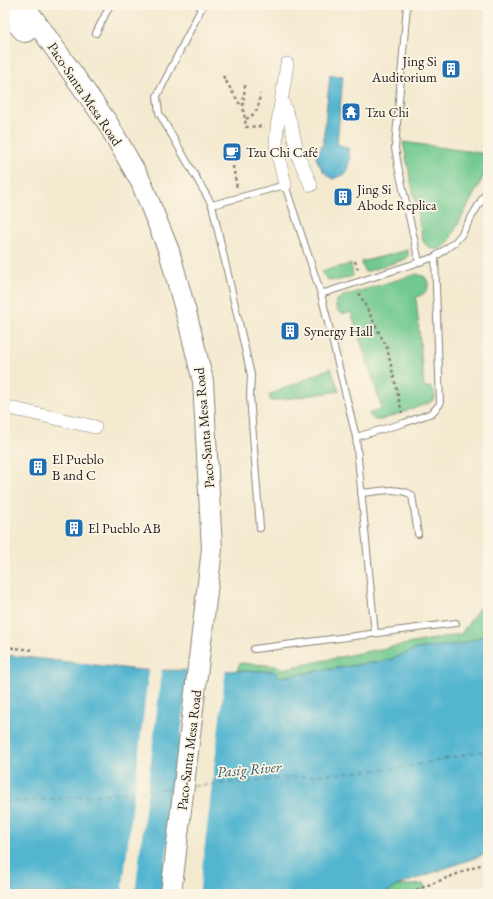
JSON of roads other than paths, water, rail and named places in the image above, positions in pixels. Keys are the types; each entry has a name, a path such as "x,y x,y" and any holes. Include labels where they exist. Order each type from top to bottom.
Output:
{"main road":[{"name":"Paco-Santa Mesa Road","path":"19,12 107,122 141,182 169,251 203,381 212,549 171,894"}],"street":[{"path":"285,185 276,145 276,128 287,64"},
{"path":"281,99 291,124 298,156 311,185"},
{"path":"5,407 95,427"}],"lane":[{"path":"96,32 110,5"},
{"path":"203,5 157,96 157,104 159,113 212,205 252,375 250,396 260,528"},
{"path":"407,5 395,148 419,262"},
{"path":"212,205 285,185 321,294 356,437 374,634"},
{"path":"321,294 435,257 461,235 488,189"},
{"path":"356,437 404,424 432,412 440,404 435,257"},
{"path":"361,493 398,490 412,495 418,534"},
{"path":"254,649 456,623"}],"water":[{"path":"330,75 343,76 337,144 348,148 350,159 346,174 332,179 323,171 316,158 323,143"},
{"name":"Pasig River","path":"488,634 488,853 396,886 386,894 5,894 5,655 140,670 273,671 280,677 389,660 416,649 461,644"}],"place":[{"name":"Jing Si Auditorium","path":"451,69"},
{"name":"Tzu Chi","path":"351,112"},
{"name":"Tzu Chi Café","path":"232,152"},
{"name":"Jing Si Abode Replica","path":"343,197"},
{"name":"Synergy Hall","path":"290,331"},
{"name":"El Pueblo B and C","path":"38,467"},
{"name":"El Pueblo AB","path":"74,528"}]}
